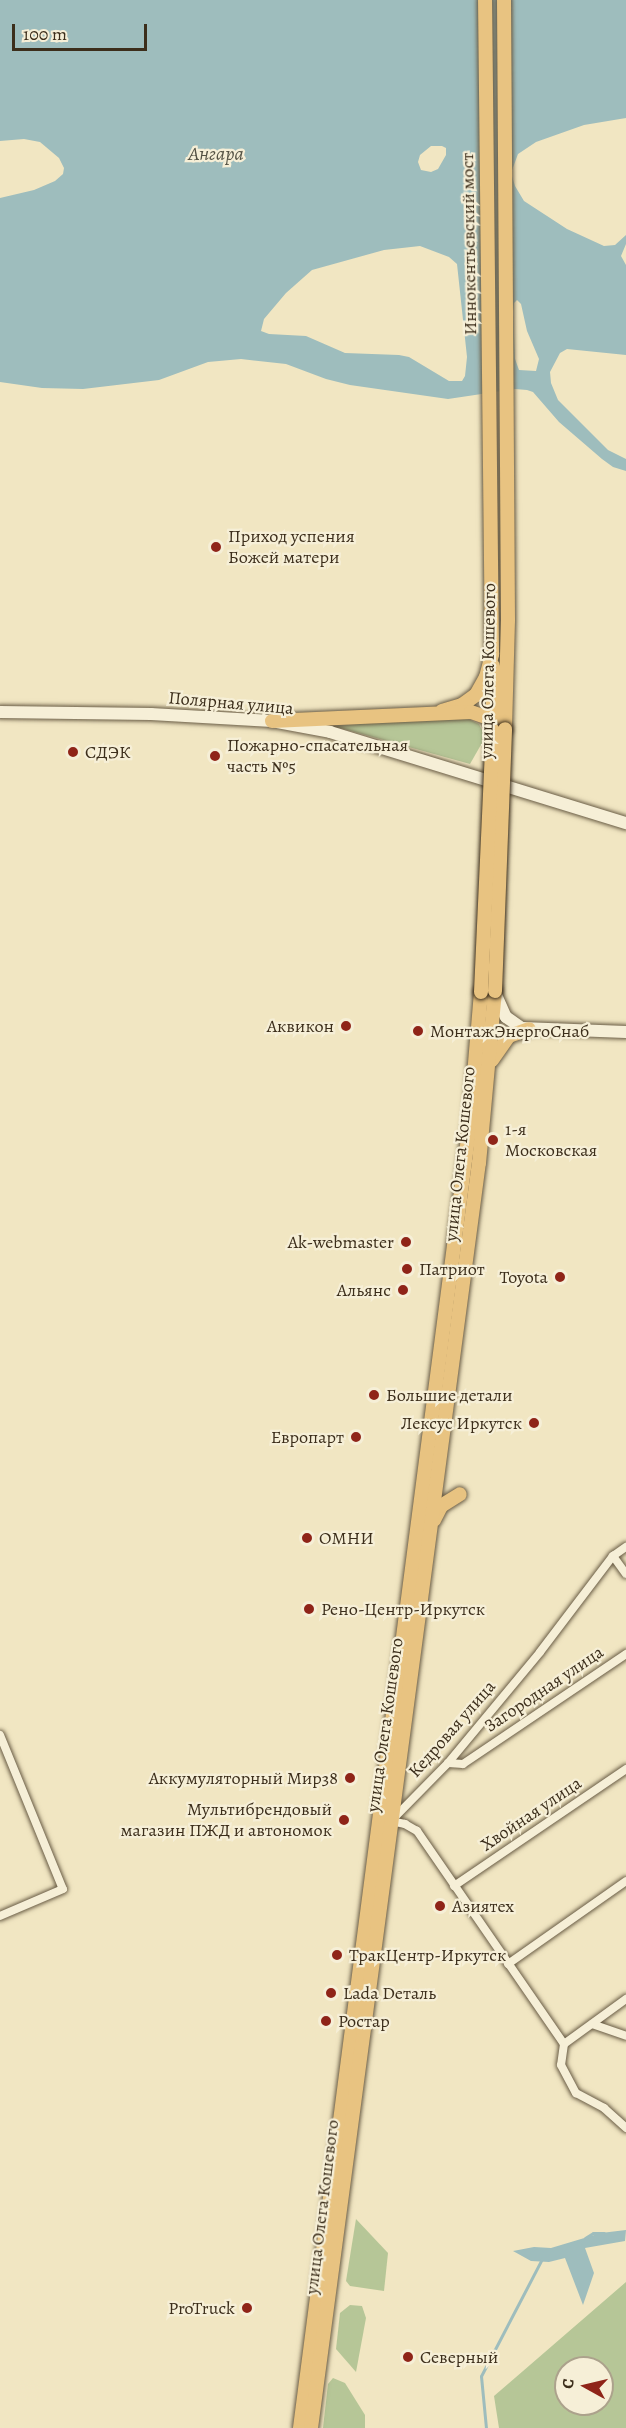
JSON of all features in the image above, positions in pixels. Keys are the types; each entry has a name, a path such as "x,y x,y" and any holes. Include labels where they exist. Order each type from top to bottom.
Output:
{"main road":[{"name":"Иннокентьевский мост","path":"485,0 486,240 493,622"},
{"name":"Иннокентьевский мост","path":"504,0 507,486"},
{"name":"улица Олега Кошевого","path":"300,2428 316,2344 479,1163 488,1068 488,991 507,486"},
{"name":"улица Олега Кошевого","path":"493,622 499,729"},
{"path":"442,711 467,702 479,691 492,654 493,622"},
{"path":"272,721 442,711 481,714 499,729"},
{"name":"Полярная улица","path":"0,712 151,714 272,721 330,732 626,823"},
{"name":"улица Олега Кошевого","path":"311,2428 316,2344 488,991"},
{"path":"488,991 515,1026 529,1029 626,1032"},
{"path":"488,1068 504,1040 514,1032 529,1029"},
{"path":"429,1536 441,1506 460,1494"}],"street":[{"name":"Кедровая улица","path":"390,1821 448,1763 540,1652 613,1556 626,1547"},
{"path":"613,1556 626,1574"},
{"name":"Загородная улица","path":"448,1763 463,1764 626,1654"},
{"path":"0,1735 63,1889 0,1916"},
{"name":"Хвойная улица","path":"454,1886 626,1769"},
{"path":"390,1821 405,1824 417,1831 564,2044 561,2065 576,2093 604,2108 626,2128"},
{"path":"508,1964 626,1881"},
{"path":"564,2044 626,1999"},
{"path":"592,2024 626,2036"}],"green space":[{"path":"462,716 479,724 484,734 482,743 470,764 333,726"},
{"path":"356,2219 388,2253 384,2291 350,2286 346,2281"},
{"path":"626,2282 626,2428 499,2428 494,2396"},
{"path":"350,2305 362,2306 366,2318 356,2372 336,2349 340,2313"},
{"path":"333,2378 345,2383 365,2415 365,2428 323,2428 328,2384"}],"water":[{"name":"Ангара","path":"0,0 626,0 626,118 584,125 536,142 518,154 511,173 515,186 524,201 567,229 604,246 615,245 626,235 626,244 621,256 626,265 626,355 567,349 560,353 550,372 551,383 558,400 608,450 626,459 626,471 613,467 602,459 559,422 533,392 527,390 515,389 448,399 350,385 286,364 241,359 208,362 159,380 83,389 42,388 0,382 0,198 34,190 55,181 63,174 64,168 59,158 40,142 24,139 0,141","holes":["431,146 446,148 446,155 438,169 431,172 421,170 418,162 420,155","420,246 449,257 457,264 467,357 465,376 462,381 449,381 409,357 345,353 306,336 269,334 261,331 264,319 286,293 312,270 384,250","517,300 521,304 527,331 539,359 536,371 519,370 515,359 514,303"]},
{"path":"626,2230 625,2241 585,2248 594,2273 583,2305 565,2258 549,2262 531,2261 513,2251 534,2247 551,2248 601,2233"}],"waterway":[{"path":"585,2238 593,2233 604,2233"},
{"path":"486,2428 481,2376 542,2259"}],"place":[{"name":"Приход успения Божей матери","path":"216,547"},
{"name":"СДЭК","path":"73,752"},
{"name":"Пожарно-спасательная часть №5","path":"215,756"},
{"name":"Аквикон","path":"346,1026"},
{"name":"МонтажЭнергоСнаб","path":"418,1031"},
{"name":"1-я Московская","path":"493,1140"},
{"name":"Ak-webmaster","path":"406,1242"},
{"name":"Патриот","path":"407,1269"},
{"name":"Toyota","path":"560,1277"},
{"name":"Альянс","path":"403,1290"},
{"name":"Большие детали","path":"374,1395"},
{"name":"Лексус Иркутск","path":"534,1423"},
{"name":"Европарт","path":"356,1437"},
{"name":"ОМНИ","path":"307,1538"},
{"name":"Рено-Центр-Иркутск","path":"309,1609"},
{"name":"Аккумуляторный Мир38","path":"350,1778"},
{"name":"Мультибрендовый магазин ПЖД и автономок","path":"344,1820"},
{"name":"Азиятех","path":"440,1906"},
{"name":"ТракЦентр-Иркутск","path":"337,1955"},
{"name":"Lada Dеталь","path":"331,1993"},
{"name":"Ростар","path":"326,2021"},
{"name":"ProTruck","path":"247,2308"},
{"name":"Северный","path":"408,2357"}]}
